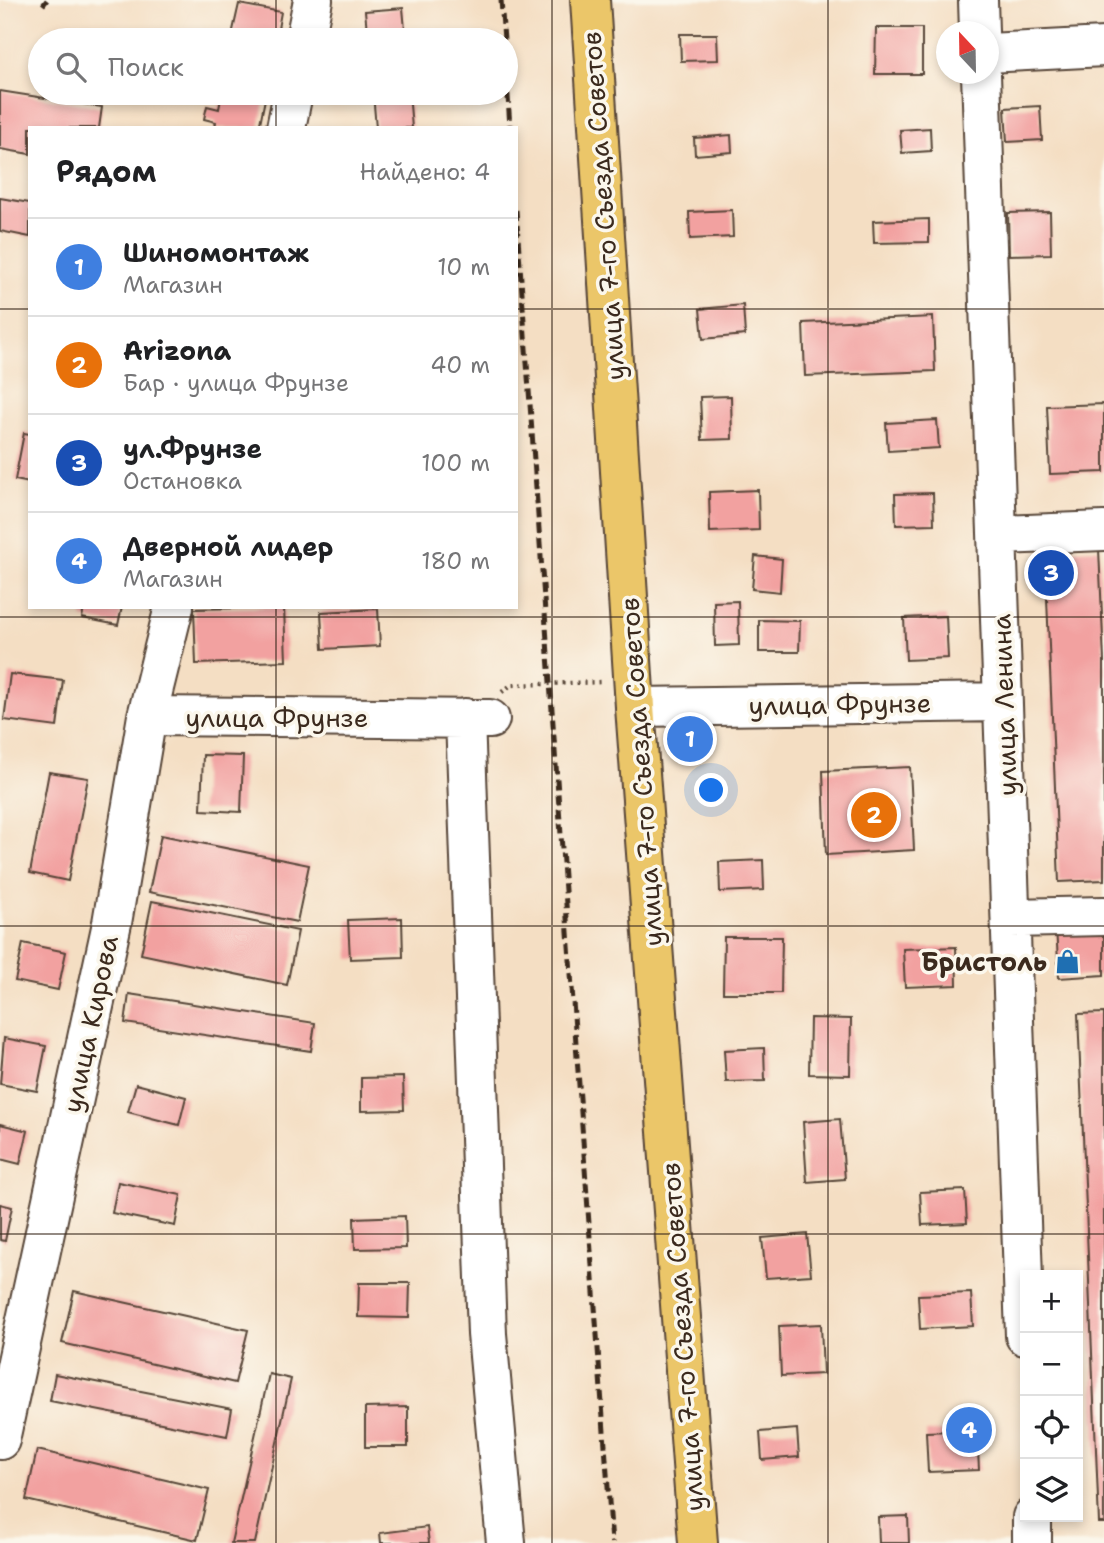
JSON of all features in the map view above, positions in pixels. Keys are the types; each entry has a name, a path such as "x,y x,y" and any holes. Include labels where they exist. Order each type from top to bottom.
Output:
{"main road":[{"name":"улица 7-го Съезда Советов","path":"590,0 624,694 698,1543"}],"street":[{"path":"307,28 313,0"},
{"path":"978,0 979,21"},
{"path":"999,52 1104,47"},
{"name":"улица Ленина","path":"981,84 1025,1333"},
{"path":"286,126 291,105"},
{"path":"999,535 1104,531"},
{"name":"улица Кирова","path":"0,1440 111,923 147,716 174,609"},
{"name":"улица Фрунзе","path":"624,694 1003,702"},
{"name":"улица Фрунзе","path":"147,716 478,719"},
{"path":"478,719 487,1334 506,1543"},
{"path":"1011,918 1104,916"},
{"path":"1032,1522 1032,1543"}],"path":[{"path":"478,719 511,685 624,694"}],"building":[{"path":"239,4 281,12 278,28 234,28"},
{"path":"403,8 405,28 367,28 365,11"},
{"path":"876,28 922,28 922,74 875,74"},
{"path":"680,34 717,34 718,60 681,61"},
{"path":"0,91 28,95 28,105 102,107 99,126 28,126 28,154 0,149"},
{"path":"220,105 264,105 259,126 215,126 216,122 204,119 207,106 219,109"},
{"path":"374,105 410,105 412,126 376,126"},
{"path":"1040,106 1042,140 1007,142 1005,108"},
{"path":"930,128 931,151 902,153 900,130"},
{"path":"731,135 732,152 695,155 694,138"},
{"path":"0,198 28,203 28,237 0,231"},
{"path":"732,210 733,237 690,239 689,212"},
{"path":"1050,212 1051,254 1009,255 1008,213"},
{"path":"929,219 929,242 874,243 873,221"},
{"path":"743,305 745,335 703,339 700,309"},
{"path":"933,317 935,371 805,376 803,323"},
{"path":"731,396 732,439 702,440 700,397"},
{"path":"1104,404 1104,472 1050,474 1047,406"},
{"path":"937,420 939,448 888,451 886,423"},
{"path":"24,433 28,434 28,483 15,480"},
{"path":"758,490 759,530 710,532 709,492"},
{"path":"933,493 934,524 896,525 895,494"},
{"path":"1099,549 1104,661 1104,880 1059,882 1045,551"},
{"path":"755,556 782,559 780,592 752,589"},
{"path":"738,601 739,645 715,646 714,602"},
{"path":"84,609 122,609 118,625 82,618"},
{"path":"194,609 284,609 286,661 196,664"},
{"path":"378,609 380,646 323,649 321,612"},
{"path":"946,616 948,658 906,660 904,618"},
{"path":"759,620 800,621 799,652 759,652"},
{"path":"10,674 63,680 57,727 4,720"},
{"path":"203,755 243,756 241,812 201,810"},
{"path":"910,767 914,850 826,855 823,771"},
{"path":"49,772 88,778 68,881 30,873"},
{"path":"161,835 309,865 297,922 149,892"},
{"path":"763,860 764,890 720,892 719,862"},
{"path":"152,901 298,931 287,985 141,954"},
{"path":"402,918 403,957 350,959 348,920"},
{"path":"1104,924 1104,975 1059,978 1056,927"},
{"path":"724,937 782,937 781,993 723,993"},
{"path":"23,943 66,952 58,990 15,981"},
{"path":"956,947 957,985 905,987 903,949"},
{"path":"129,994 315,1023 311,1051 125,1023"},
{"path":"1104,1013 1104,1523 1099,1523 1078,1014"},
{"path":"810,1018 851,1019 850,1075 809,1074"},
{"path":"4,1038 46,1046 37,1091 0,1084"},
{"path":"764,1048 765,1081 726,1082 724,1050"},
{"path":"403,1077 404,1110 361,1111 361,1078"},
{"path":"136,1084 186,1097 179,1125 128,1112"},
{"path":"840,1119 845,1179 807,1182 803,1122"},
{"path":"0,1124 28,1131 20,1164 0,1159"},
{"path":"118,1182 181,1195 175,1226 112,1213"},
{"path":"965,1190 967,1223 922,1225 920,1192"},
{"path":"0,1204 12,1207 5,1241 0,1240"},
{"path":"405,1216 406,1248 355,1249 354,1218"},
{"path":"807,1234 811,1275 766,1278 762,1238"},
{"path":"359,1283 410,1283 409,1318 358,1317"},
{"path":"74,1291 248,1330 235,1383 62,1343"},
{"path":"971,1293 973,1326 920,1329 918,1295"},
{"path":"821,1324 823,1374 781,1376 779,1326"},
{"path":"55,1374 232,1409 227,1436 50,1401"},
{"path":"269,1374 291,1379 255,1543 231,1543"},
{"path":"408,1407 408,1447 365,1447 365,1408"},
{"path":"797,1429 799,1457 762,1460 760,1432"},
{"path":"977,1430 979,1470 928,1472 926,1432"},
{"path":"37,1450 209,1490 197,1540 26,1500"},
{"path":"908,1516 909,1543 879,1543 878,1517"},
{"path":"427,1527 429,1543 381,1543 380,1533"}],"railway":[{"path":"43,5 47,0"},
{"path":"501,0 503,28"},
{"path":"509,105 510,126"},
{"path":"518,238 612,1543"}],"place":[{"name":"ул.Фрунзе","path":"1051,573"},
{"name":"Шиномонтаж","path":"690,739"},
{"name":"Arizona","path":"874,815"},
{"name":"Бристоль","path":"1067,961"},
{"name":"Дверной лидер","path":"969,1430"}]}
